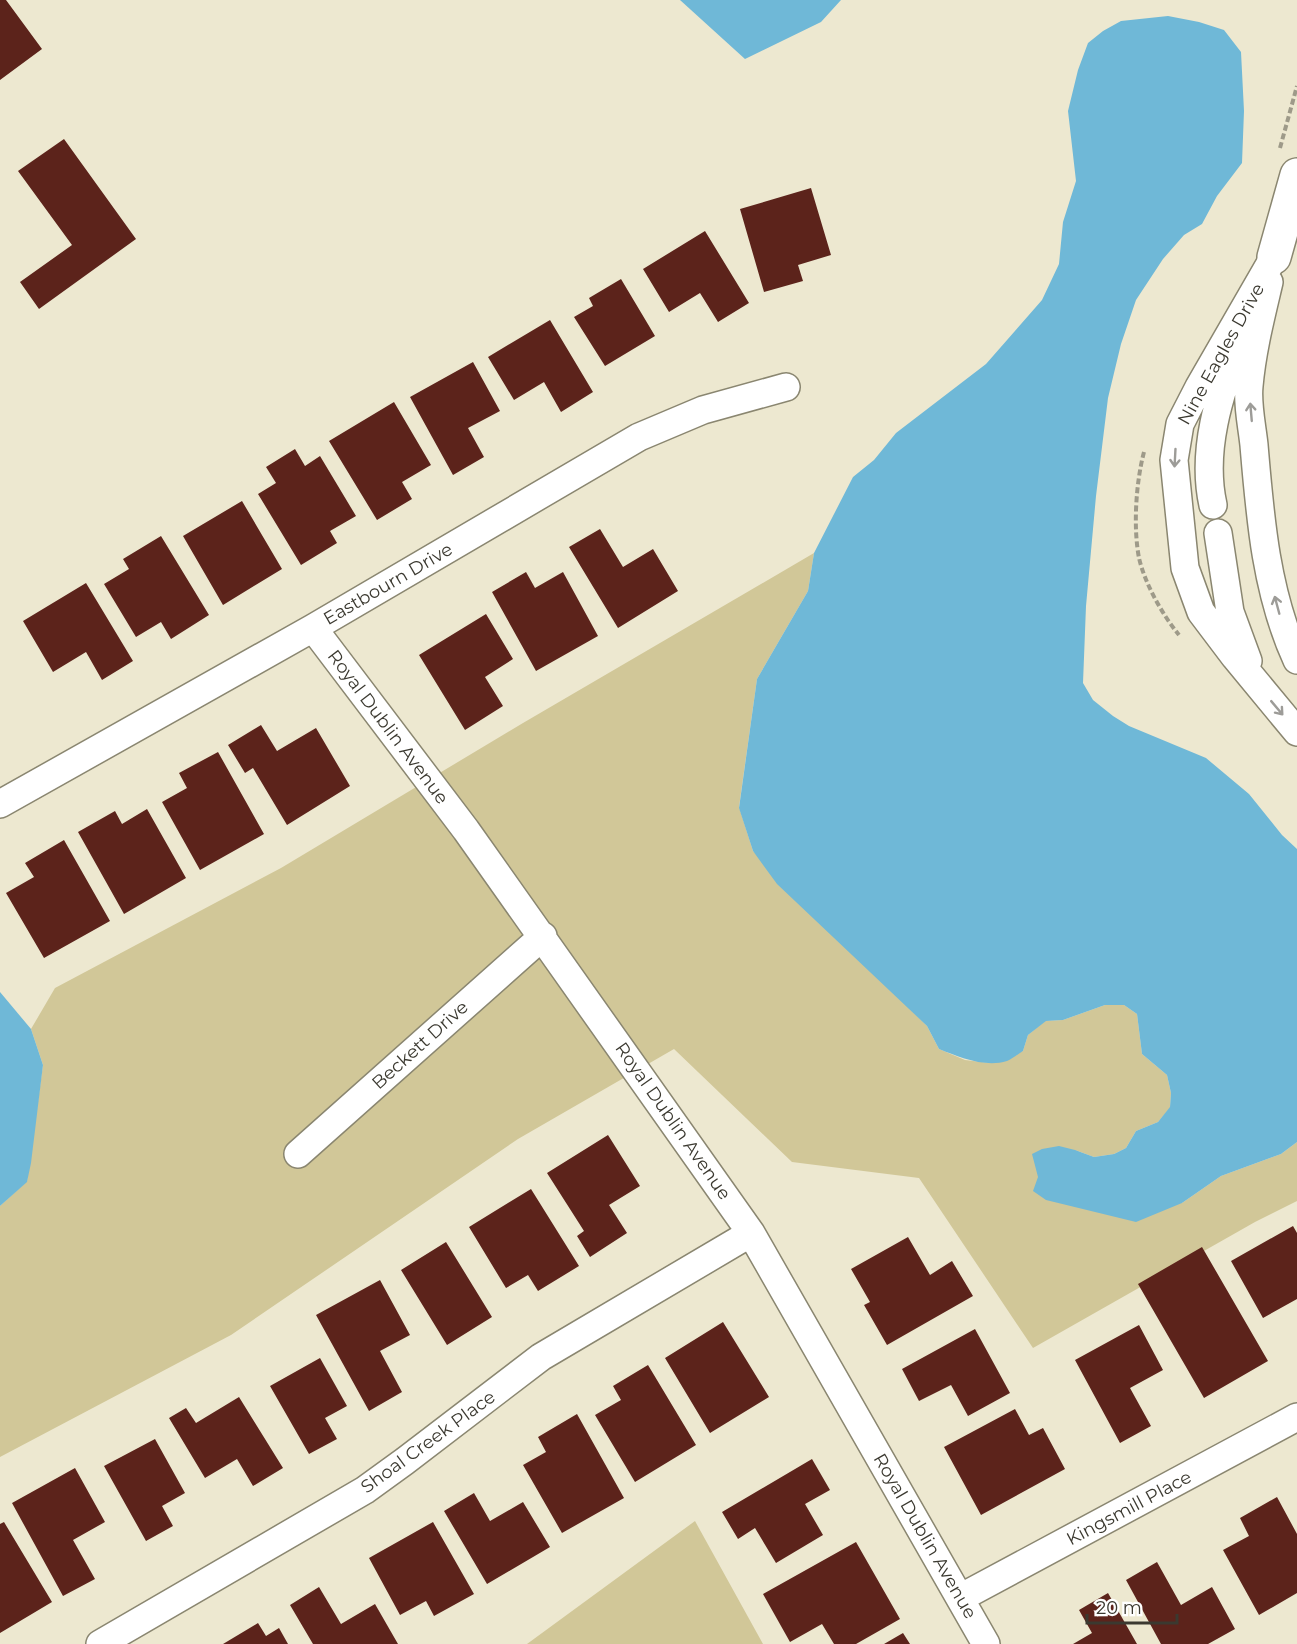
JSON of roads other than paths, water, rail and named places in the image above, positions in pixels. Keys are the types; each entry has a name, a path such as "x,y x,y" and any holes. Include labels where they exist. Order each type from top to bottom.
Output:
{"street":[{"name":"Nine Eagles Drive","path":"1297,176 1274,257 1255,343 1248,388 1268,568 1280,614 1297,660"},
{"name":"Nine Eagles Drive","path":"1213,505 1208,482 1210,443 1224,382 1274,257"},
{"name":"Nine Eagles Drive","path":"1274,257 1180,424 1174,460 1185,568 1201,612 1297,732"},
{"name":"Eastbourn Drive","path":"0,804 313,628 639,437 703,410 786,387"},
{"name":"Nine Eagles Drive","path":"1218,533 1230,612 1257,684"},
{"name":"Royal Dublin Avenue","path":"313,628 543,936 751,1233 986,1644"},
{"name":"Beckett Drive","path":"298,1154 543,936"},
{"name":"Shoal Creek Place","path":"100,1644 365,1490 541,1357 751,1233"},
{"name":"Kingsmill Place","path":"960,1598 1297,1417"}],"water":[{"path":"680,0 841,0 821,22 745,59"},
{"path":"1168,16 1224,30 1241,52 1244,111 1242,163 1217,196 1202,224 1184,235 1163,259 1136,300 1121,344 1108,398 1096,496 1086,606 1083,683 1093,700 1129,726 1206,758 1249,794 1282,835 1297,849 1297,1142 1281,1154 1221,1176 1182,1203 1136,1222 1046,1200 1033,1191 1038,1177 1032,1154 1042,1149 1059,1146 1094,1157 1114,1154 1126,1148 1136,1131 1158,1122 1170,1107 1171,1093 1167,1075 1142,1054 1137,1014 1124,1005 1105,1005 1063,1020 1046,1021 1028,1035 1023,1051 999,1063 972,1061 939,1049 927,1026 777,884 753,851 739,808 757,679 808,591 814,553 853,477 874,460 896,433 986,364 1042,300 1059,264 1063,222 1076,181 1068,111 1078,70 1088,43 1121,21"},
{"path":"0,992 31,1029 43,1065 27,1182 0,1206"}]}
